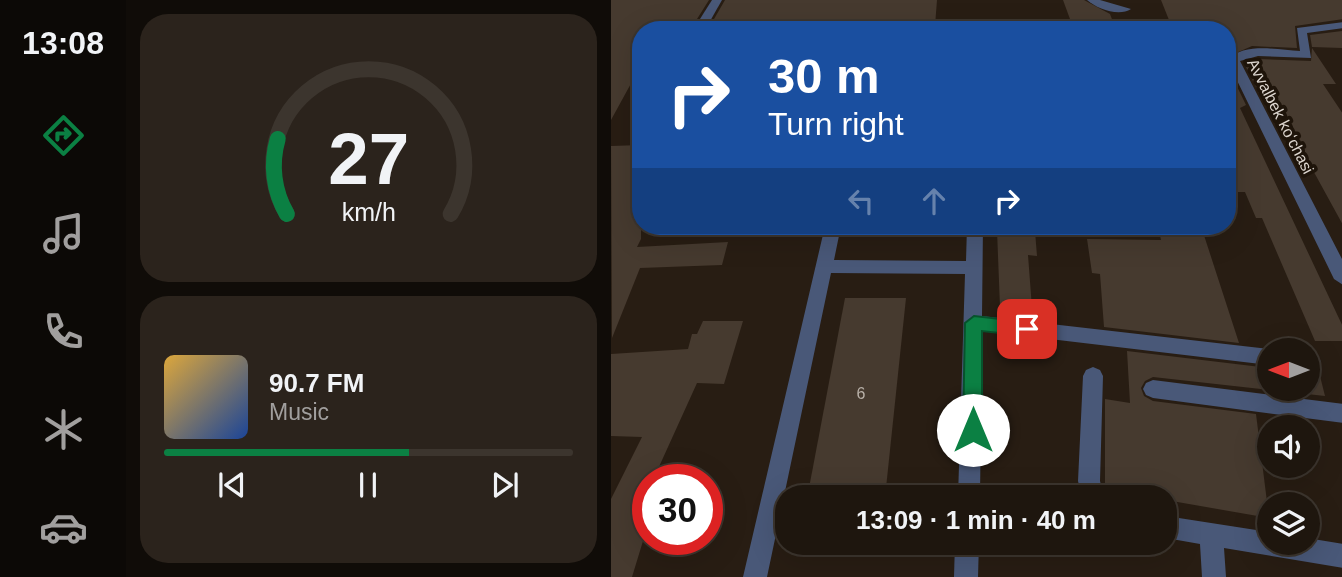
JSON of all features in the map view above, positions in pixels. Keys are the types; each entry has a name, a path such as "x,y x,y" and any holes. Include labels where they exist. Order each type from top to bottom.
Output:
{"street":[{"path":"704,21 717,0"},
{"path":"1092,0 1105,7 1126,9"},
{"name":"Avvalbek koʻchasi","path":"1236,58 1251,53 1307,55 1301,30 1342,25"},
{"name":"Avvalbek koʻchasi","path":"1236,66 1342,279"},
{"path":"753,574 831,235"},
{"path":"969,485 975,235"},
{"path":"824,267 974,268"},
{"path":"974,323 1257,356"},
{"path":"1090,485 1093,376"},
{"path":"1153,389 1342,414"},
{"path":"1177,529 1342,556"},
{"path":"1211,534 1214,577"},
{"path":"966,577 967,555"}],"building":[{"path":"611,0 709,0 696,21 632,21 632,82 611,120"},
{"path":"725,0 937,0 935,21 713,21"},
{"path":"1063,0 1084,0 1110,14 1113,21 1071,21"},
{"path":"1161,0 1343,0 1343,19 1295,26 1297,48 1252,46 1236,53 1236,21 1169,21"},
{"path":"1343,31 1343,48 1312,47 1310,35"},
{"path":"1312,48 1336,84 1323,84 1343,114 1343,225 1270,92 1261,97 1244,63 1258,59 1311,61"},
{"path":"1236,84 1246,105 1240,108 1343,327 1343,341 1320,341 1320,338 1314,338 1262,218 1256,218 1245,192 1236,192"},
{"path":"632,145 632,235 641,235 637,247 728,242 722,265 640,268 612,338 611,146"},
{"path":"997,235 1035,235 1037,256 1028,255 1032,308 1000,307"},
{"path":"1160,235 1204,235 1239,343 1104,327 1100,274 1092,273 1087,239 1161,240"},
{"path":"845,298 906,298 886,485 810,485"},
{"path":"703,321 743,321 724,384 697,383 660,464 632,464 632,555 639,555 632,577 611,577 611,499 642,437 611,436 611,354 688,349 692,334 697,334"},
{"path":"1127,351 1257,367 1257,388 1153,377 1145,381 1141,388 1144,396 1153,401 1256,414 1257,478 1264,478 1266,492 1257,492 1257,516 1177,502 1177,485 1105,485 1105,399 1130,403"},
{"path":"1320,376 1325,396 1320,395"}],"route":[{"path":"973,430 974,323 1027,329"}]}
